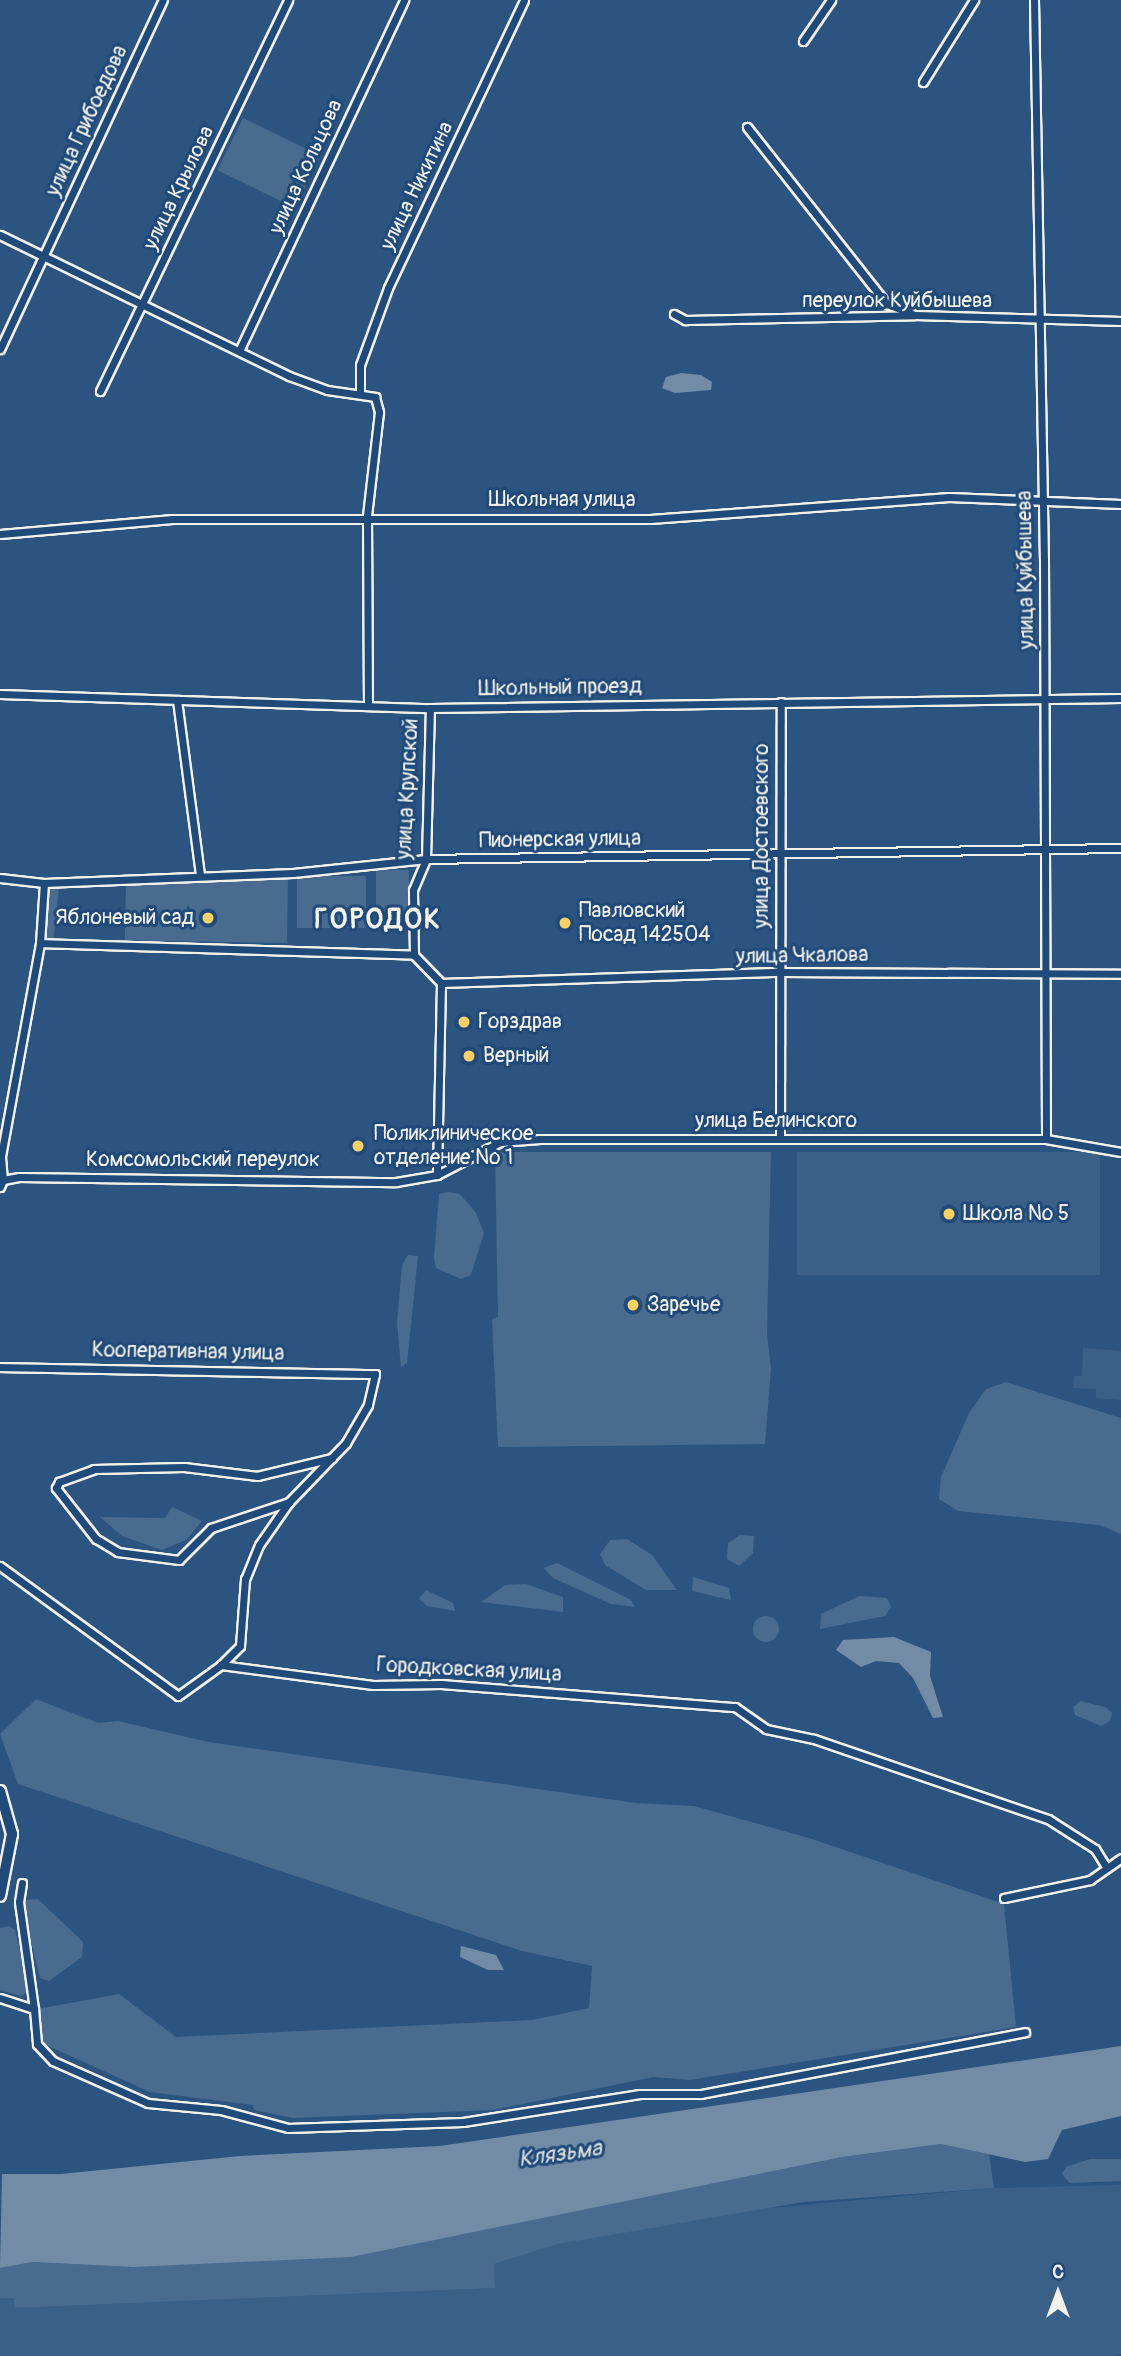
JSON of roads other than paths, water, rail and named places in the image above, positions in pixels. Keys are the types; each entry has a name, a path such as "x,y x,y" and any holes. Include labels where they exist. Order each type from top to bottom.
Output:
{"main road":[{"path":"0,1791 12,1834 0,1896"}],"street":[{"name":"улица Грибоедова","path":"0,349 163,0"},
{"name":"улица Крылова","path":"100,391 288,0"},
{"name":"улица Кольцова","path":"240,349 404,0"},
{"name":"улица Никитина","path":"360,391 360,365 388,288 524,0"},
{"path":"803,41 831,0"},
{"path":"923,82 974,0"},
{"name":"улица Куйбышева","path":"1034,0 1043,504 1046,1139"},
{"path":"747,127 887,304 915,314"},
{"path":"0,235 327,390 360,391 375,397 379,412 367,516 368,706"},
{"name":"переулок Куйбышева","path":"674,314 685,320 915,314 1121,321"},
{"name":"Школьная улица","path":"0,534 172,519 367,516 650,519 949,497 1032,498 1043,504 1121,505"},
{"name":"Школьный проезд","path":"0,694 430,708 1121,698"},
{"path":"177,700 200,874"},
{"name":"улица Достоевского","path":"779,1138 781,972 776,855 781,702"},
{"name":"улица Крупской","path":"414,955 413,890 426,859 430,708"},
{"name":"Пионерская улица","path":"0,878 44,883 200,874 293,873 426,859 1121,848"},
{"path":"4,1182 1,1156 40,943 44,883"},
{"path":"40,943 414,955 441,983 438,1175"},
{"name":"улица Чкалова","path":"441,983 781,972 1121,974"},
{"name":"улица Белинского","path":"438,1175 500,1142 779,1138 1046,1139 1121,1152"},
{"name":"Комсомольский переулок","path":"4,1182 396,1182 438,1175"},
{"name":"Кооперативная улица","path":"0,1367 375,1374 368,1405 332,1458"},
{"path":"289,1502 211,1528 178,1560 118,1552 96,1539 56,1489 59,1482 94,1469 184,1467 257,1476 332,1458"},
{"path":"0,1566 169,1693 178,1696 220,1665 240,1646 242,1599 254,1556 289,1502 332,1458"},
{"name":"Городковская улица","path":"220,1665 373,1685 441,1684 735,1707 766,1729 973,1790 1048,1819 1095,1849 1107,1868"},
{"path":"1004,1898 1090,1880 1121,1858"},
{"path":"22,1883 19,1902 37,2044 53,2061 148,2103 221,2110 288,2128 463,2122 640,2094 701,2094 1025,2032"},
{"path":"0,1998 34,2009"}],"water":[{"path":"681,373 701,375 712,382 711,390 675,393 662,388 666,377"},
{"path":"894,1637 931,1652 930,1676 943,1717 933,1718 913,1678 899,1663 876,1661 861,1667 836,1650 843,1640"},
{"path":"461,1946 496,1955 504,1970 488,1970 460,1957"},
{"name":"Клязьма","path":"1121,2046 1121,2116 1062,2130 1048,2159 1025,2162 941,2144 842,2157 351,2257 133,2267 33,2262 0,2268 2,2174 61,2174 240,2156 440,2146"}],"place":[{"name":"Яблоневый сад","path":"208,918"},
{"name":"Павловский Посад 142504","path":"565,923"},
{"name":"Горздрав","path":"464,1022"},
{"name":"Верный","path":"469,1056"},
{"name":"Поликлиническое отделение № 1","path":"358,1146"},
{"name":"Школа № 5","path":"949,1214"},
{"name":"Заречье","path":"633,1305"}],"district":[{"name":"ГОРОДОК","path":"378,920"}]}
